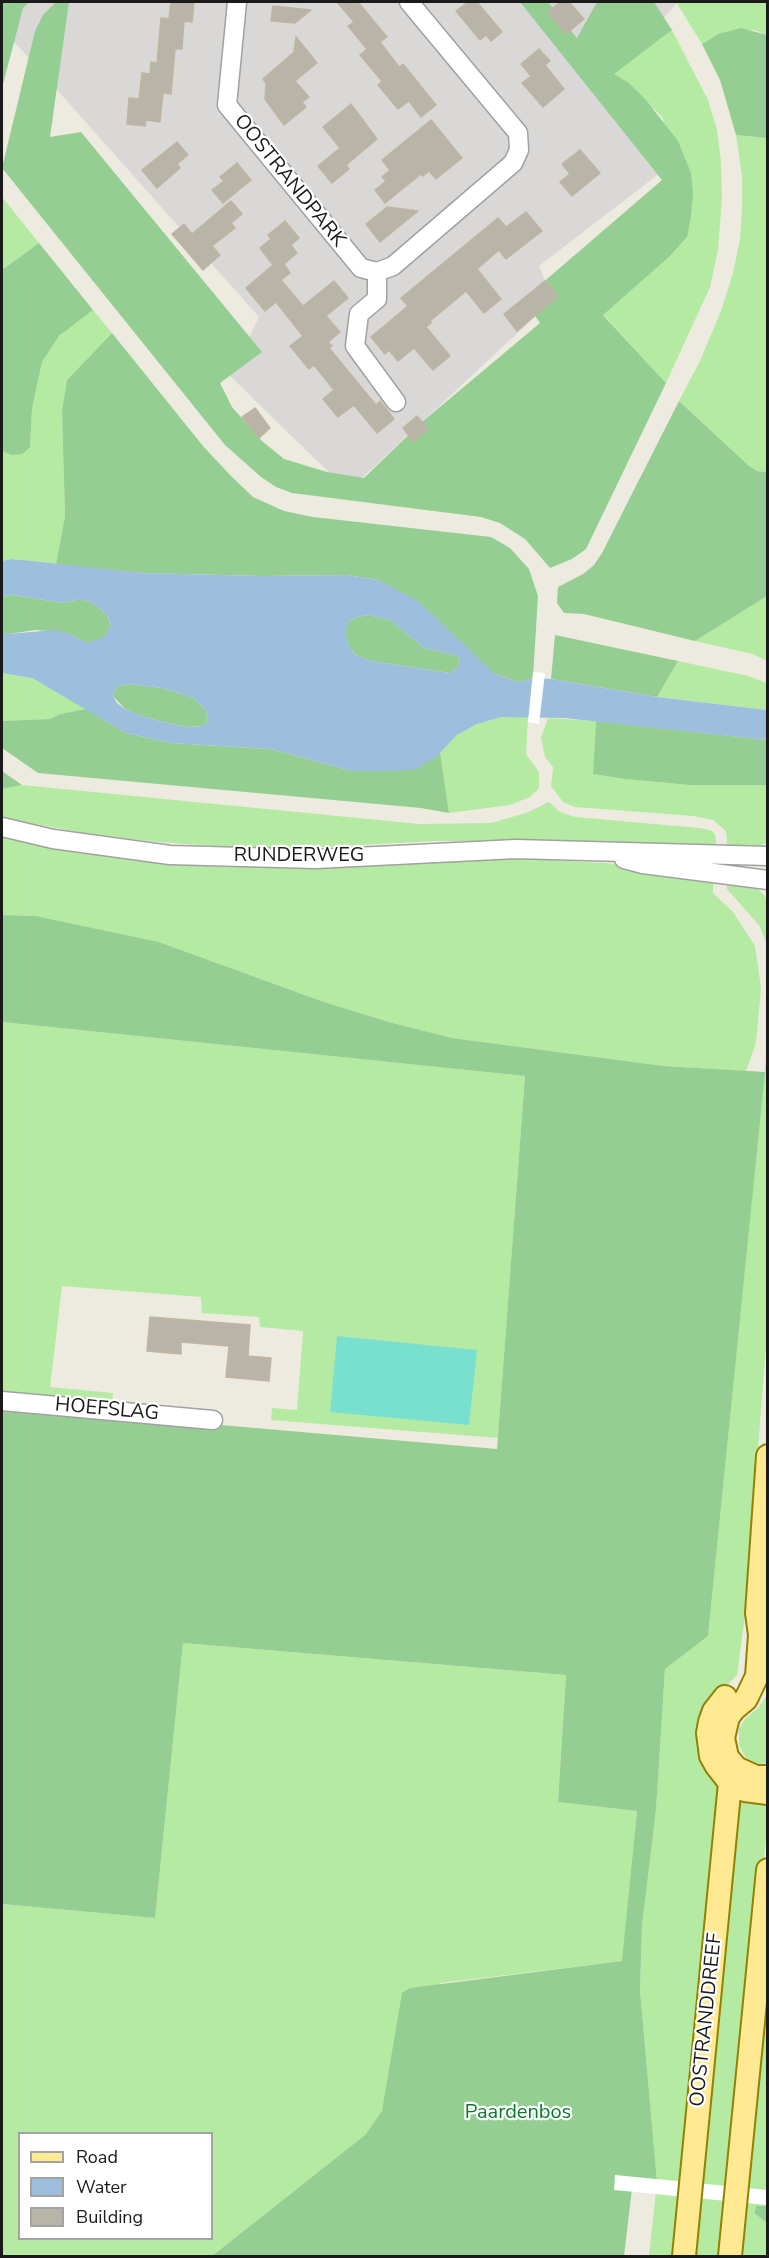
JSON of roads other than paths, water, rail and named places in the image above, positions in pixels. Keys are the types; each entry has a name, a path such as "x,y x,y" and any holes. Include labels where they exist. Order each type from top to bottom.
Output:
{"main road":[{"path":"768,1456 757,1612 749,1633 755,1683 746,1699 728,1717 725,1724 724,1747 727,1757 736,1768 756,1777 768,1777"},
{"path":"755,1683 728,1695 714,1711 708,1733 711,1756 730,1783 745,1790 768,1793"},
{"name":"OOSTRANDDREEF","path":"684,2256 730,1783"},
{"path":"730,2256 768,1870"}],"street":[{"name":"OOSTRANDPARK","path":"237,2 227,105 361,268 377,272"},
{"path":"396,402 355,346 359,314 377,299 377,272 393,266 513,163 519,150 518,133 409,2"},
{"name":"RUNDERWEG","path":"2,827 53,839 170,855 316,859 516,849 768,856"},
{"name":"RUNDERWEG","path":"599,852 644,864 768,880"},
{"name":"HOEFSLAG","path":"2,1401 213,1420"}],"water":[{"path":"12,559 142,573 262,576 347,575 378,580 418,601 495,674 519,682 533,678 551,679 657,697 767,710 767,740 564,718 502,717 477,724 457,735 436,757 414,770 352,771 271,749 171,743 126,733 32,678 2,673 2,633 54,630 67,633 88,643 104,637 111,625 107,615 93,603 80,599 63,603 14,595 2,596 2,561","holes":["369,615 390,620 424,648 458,656 460,662 457,668 450,673 371,661 356,655 349,647 346,635 347,622","129,684 163,688 194,698 206,710 208,722 201,726 185,727 144,717 125,709 117,703 113,696 117,686"]}],"park label":[{"name":"Paardenbos","path":"518,2113"}]}
